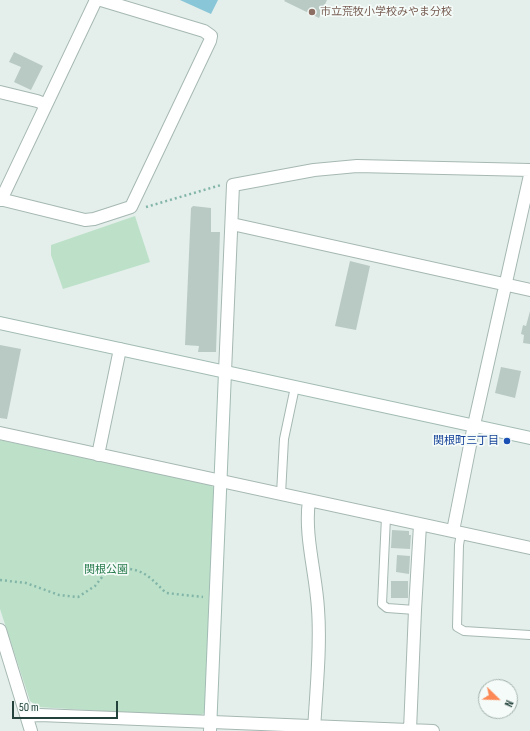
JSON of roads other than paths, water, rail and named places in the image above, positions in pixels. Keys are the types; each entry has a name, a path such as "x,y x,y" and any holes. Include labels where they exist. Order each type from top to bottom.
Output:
{"street":[{"path":"96,0 0,200 85,220 94,219 131,207 210,41 211,36 204,31 101,0"},
{"path":"0,92 45,104"},
{"path":"210,727 233,185 314,170 357,166 530,170"},
{"path":"457,532 474,425 530,176"},
{"path":"232,224 530,290"},
{"path":"0,323 530,438"},
{"path":"98,454 120,349"},
{"path":"0,433 530,548"},
{"path":"309,500 307,512 319,621 314,729"},
{"path":"410,730 420,525"},
{"path":"0,630 31,731"},
{"path":"27,716 40,715 210,727 433,731"}],"lane":[{"path":"281,494 284,439 295,387"},
{"path":"386,517 382,604 387,608 415,610"},
{"path":"457,532 459,545 457,627 464,631 530,635"}],"water":[{"path":"180,0 218,0 211,14"}],"place":[{"name":"市立荒牧小学校みやま分校","path":"312,12"},
{"name":"関根町三丁目","path":"507,441"}],"park label":[{"name":"関根公園","path":"106,570"}]}
